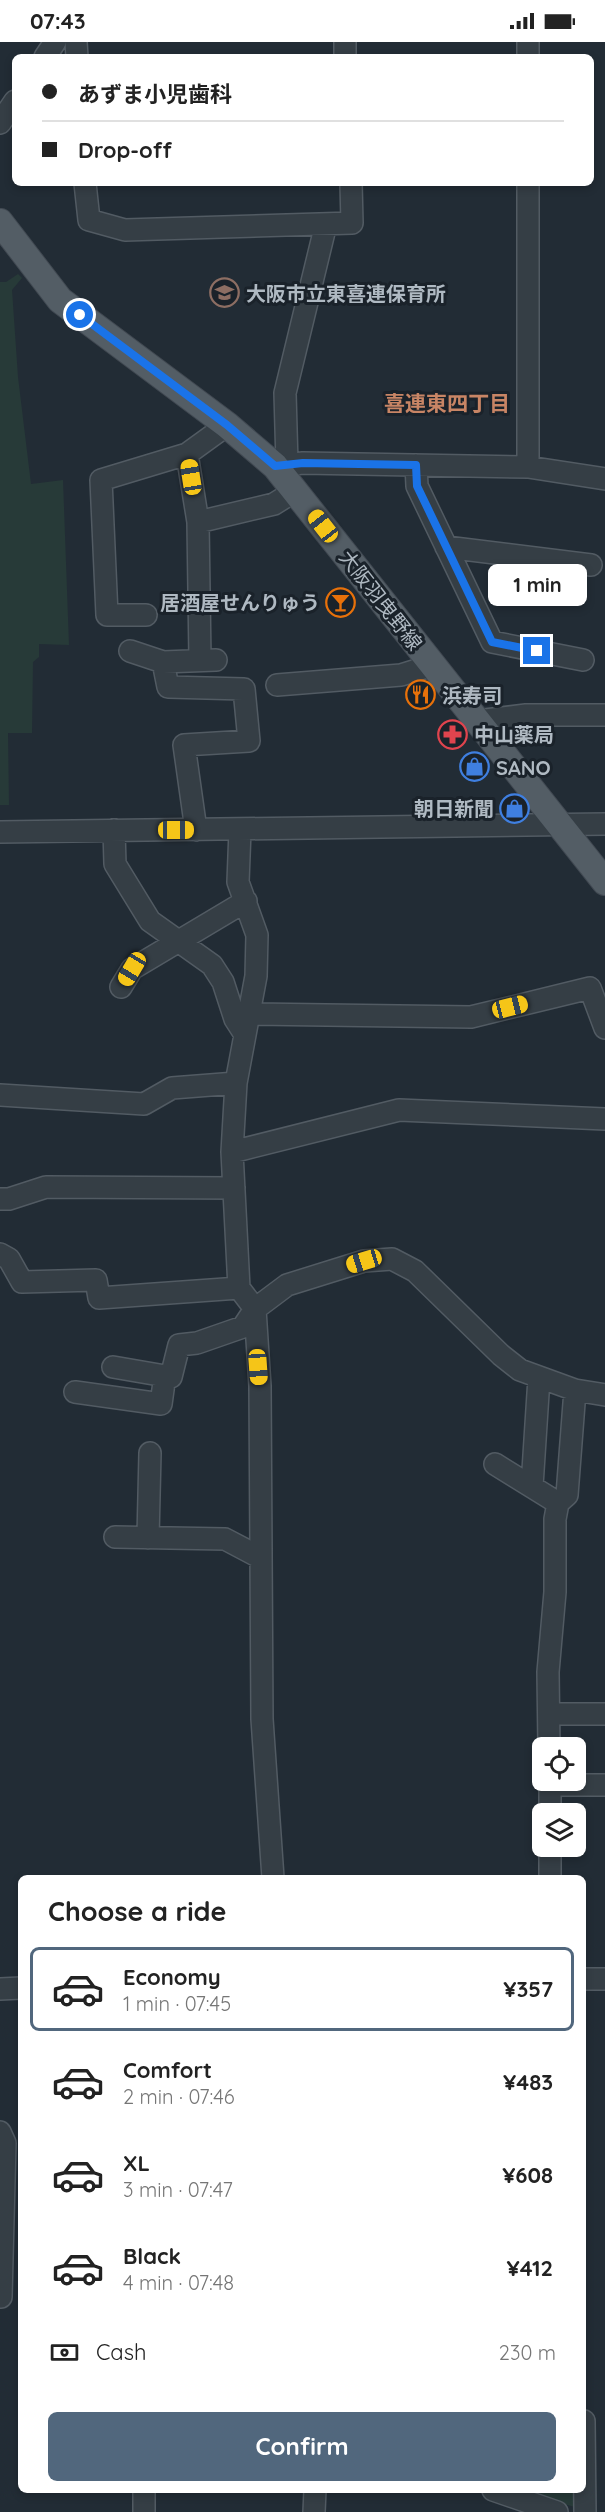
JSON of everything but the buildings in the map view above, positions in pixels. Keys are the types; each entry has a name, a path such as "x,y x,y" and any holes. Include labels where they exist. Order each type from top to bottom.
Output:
{"main road":[{"name":"大阪羽曳野線","path":"0,222 60,300 281,465 295,491 605,882"}],"street":[{"path":"0,123 12,105"},
{"path":"85,186 89,220 125,230 352,223 351,186"},
{"path":"528,186 528,467"},
{"path":"326,224 285,393 281,465 528,467 605,479"},
{"path":"146,615 107,615 100,480 187,454 227,425"},
{"path":"130,651 163,662 208,660 198,522 187,454"},
{"path":"416,465 417,486 492,642 583,660"},
{"path":"198,522 274,504 295,491"},
{"path":"446,547 591,565"},
{"path":"163,662 168,687 244,689 249,741 184,746 196,830"},
{"path":"277,685 401,675 433,665"},
{"path":"477,721 526,715 605,716"},
{"path":"0,832 240,831 605,824"},
{"path":"114,830 115,864 150,921 212,965 223,982 235,1019 245,1023 471,1017 590,988 605,1028"},
{"path":"240,831 238,882 257,935 256,976 245,1023 236,1083 232,1152 239,1288 255,1309 260,1386 262,1719 273,1875"},
{"path":"121,987 132,969 246,901"},
{"path":"0,1095 144,1104 172,1088 236,1083"},
{"path":"232,1152 399,1110 605,1119"},
{"path":"0,1199 9,1199 46,1187 234,1188"},
{"path":"0,1254 9,1259 22,1282 96,1280 99,1298 239,1288"},
{"path":"113,1367 171,1377 179,1345 197,1343 243,1327 255,1309 287,1285 364,1261 392,1259 415,1271 501,1355 520,1370 575,1390 605,1395"},
{"path":"75,1392 161,1404 165,1375"},
{"path":"532,1486 539,1378"},
{"path":"549,1737 548,1672 555,1592 555,1519 558,1503 567,1496 575,1390"},
{"path":"148,1538 150,1453"},
{"path":"495,1464 558,1503"},
{"path":"115,1537 225,1539 261,1558"},
{"path":"549,1714 605,1714"},
{"path":"586,1784 605,1785"},
{"path":"550,1857 550,1875"},
{"path":"586,1979 605,1979"},
{"path":"0,1989 18,1988"},
{"path":"0,2132 5,2143 2,2160 0,2296 18,2298"},
{"path":"144,2493 144,2512"},
{"path":"314,2512 315,2493"},
{"path":"512,2493 530,2496 557,2512"},
{"path":"585,2493 585,2512"}],"green space":[{"path":"18,274 22,278 12,290 18,377 31,484 63,480 69,645 39,644 39,657 33,662 32,733 8,733 9,805 0,805 0,282 6,282"},
{"path":"540,2493 578,2493 578,2508 540,2497"}],"place":[{"name":"大阪市立東喜連保育所","path":"225,293"},
{"name":"居酒屋せんりゅう","path":"341,602"},
{"name":"浜寿司","path":"421,695"},
{"name":"中山薬局","path":"453,734"},
{"name":"SANO","path":"475,767"},
{"name":"朝日新聞","path":"515,808"}],"district":[{"name":"喜連東四丁目","path":"447,403"}],"route":[{"path":"80,315 227,425 275,466 303,463 416,465 417,486 492,642 537,651"}]}
